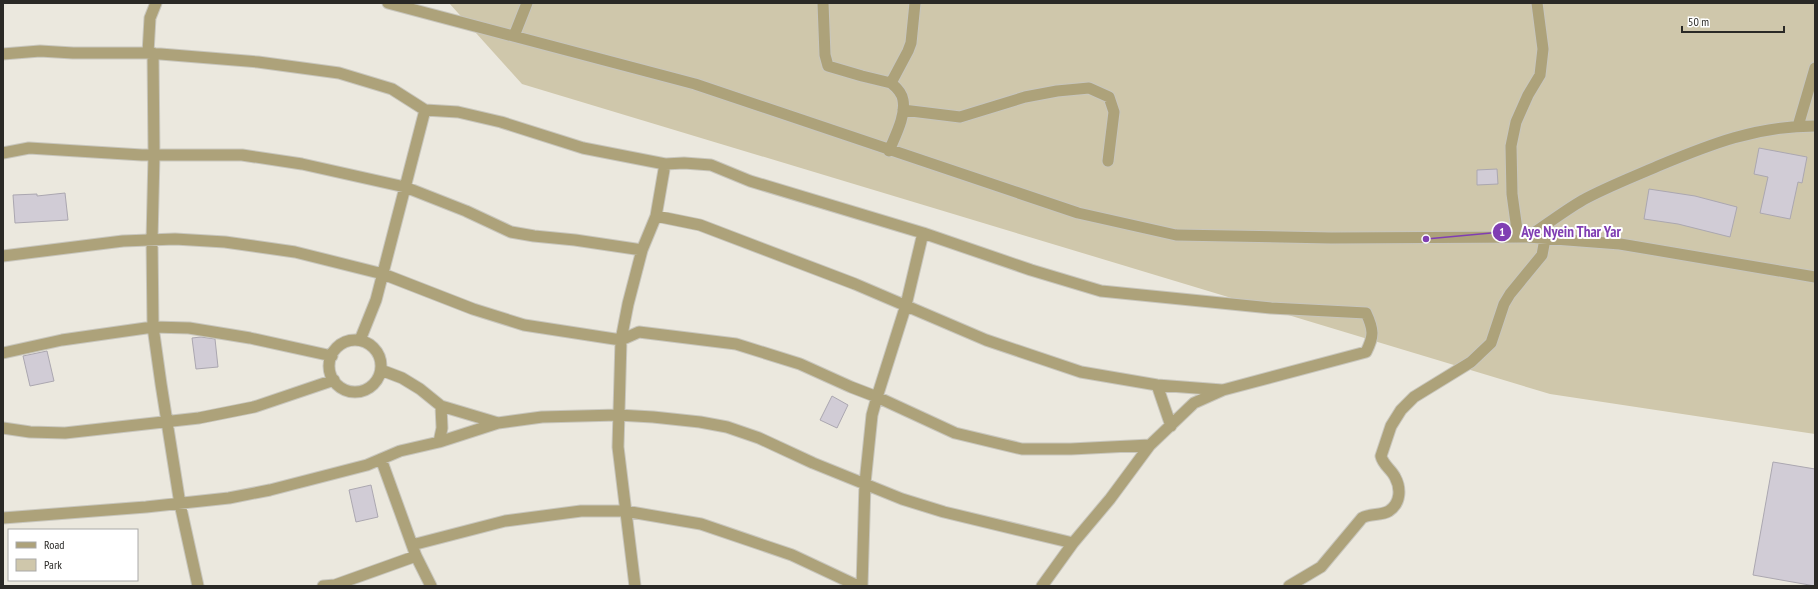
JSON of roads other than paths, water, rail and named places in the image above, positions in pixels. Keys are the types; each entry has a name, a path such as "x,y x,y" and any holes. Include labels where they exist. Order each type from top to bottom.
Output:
{"street":[{"path":"156,3 150,18 154,154 152,240 153,327 180,504 198,586"},
{"path":"388,3 695,84 889,151 1078,213 1176,235 1331,238 1523,237 1620,244 1815,277"},
{"path":"514,36 527,3"},
{"path":"823,3 825,55 828,66 891,83 899,90 904,99 903,110 889,151"},
{"path":"891,83 910,47 915,3"},
{"path":"1523,237 1512,194 1511,146 1516,122 1528,95 1540,75 1543,49 1537,3"},
{"path":"3,54 40,50 74,53 150,53 258,62 339,73 392,89 425,110 458,112 501,122 583,148 665,164 684,162 711,165 750,181 923,233 1031,270 1101,291 1271,308 1366,313 1371,324 1373,338 1366,352 1223,390 1194,403 1150,445 1110,499 1073,542 1042,586"},
{"path":"1798,126 1815,68"},
{"path":"903,110 960,117 1025,97 1057,91 1089,88 1109,97 1114,112 1108,161"},
{"path":"360,340 376,300 425,110"},
{"path":"1523,237 1582,201 1689,153 1742,134 1798,126 1815,126"},
{"path":"3,153 29,148 154,154 242,155 302,164 406,187 466,211 511,232 642,250"},
{"path":"635,586 618,447 621,340 628,304 642,250 656,216 665,164"},
{"path":"656,216 700,225 785,257 986,340 1081,372 1157,385 1223,390"},
{"path":"862,586 864,483 872,415 876,397 906,306 923,233"},
{"path":"3,256 123,241 175,239 225,242 296,252 383,274 466,307 524,325 621,340 639,332 736,344 800,364 876,397 955,434 1022,449 1071,449 1150,445"},
{"path":"1289,586 1321,567 1362,518 1369,515 1386,512 1393,508 1399,498 1398,485 1395,476 1384,464 1381,456 1391,426 1401,410 1414,397 1471,362 1491,343 1504,304 1510,294 1542,255 1545,239"},
{"path":"3,353 62,340 153,327 189,328 250,338 332,356"},
{"path":"360,340 372,346 380,357 381,370 376,381 367,389 355,392 343,388 334,380 329,368 332,356 338,346 349,341 360,340"},
{"path":"381,370 402,378 420,389 442,406 498,423"},
{"path":"3,428 30,432 65,433 198,418 254,407 334,380"},
{"path":"1157,385 1171,426"},
{"path":"440,442 442,428 442,406"},
{"path":"3,518 53,516 229,498 270,490 367,465 400,451 440,442 498,423 542,417 618,415 700,422 726,428 759,438 813,463 902,499 944,512 1073,542"},
{"path":"381,459 416,556 431,586"},
{"path":"412,545 505,521 581,511 625,510 701,524 792,555 858,586"},
{"path":"323,586 334,585 416,556"}],"place":[{"name":"Aye Nyein Thar Yar","path":"1426,239"}]}
